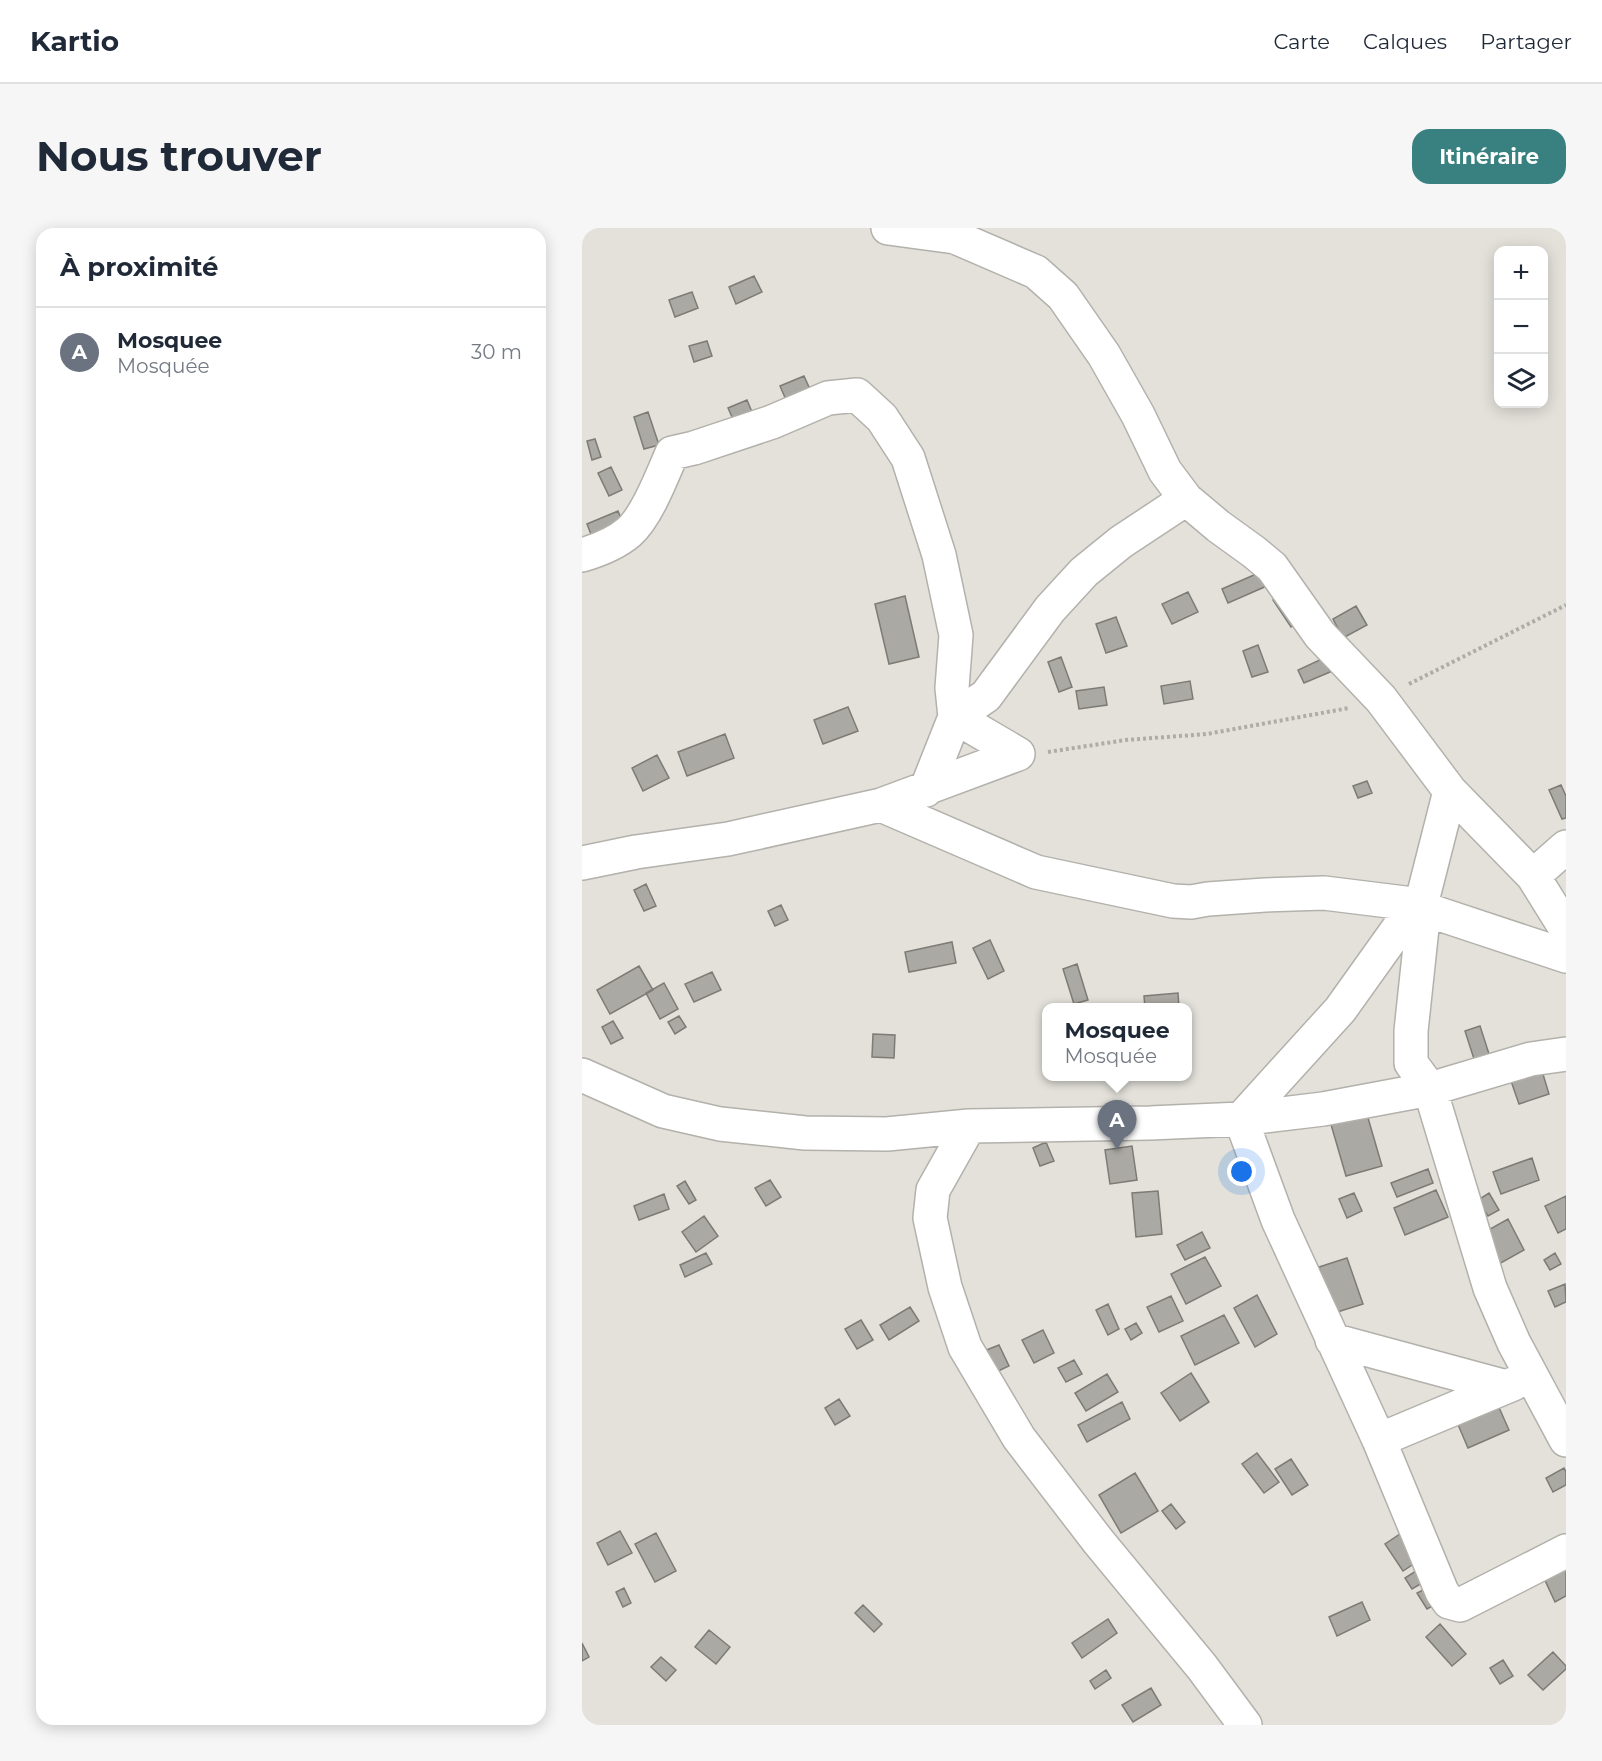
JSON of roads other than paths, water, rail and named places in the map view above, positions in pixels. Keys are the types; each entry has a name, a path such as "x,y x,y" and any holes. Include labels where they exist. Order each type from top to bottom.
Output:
{"street":[{"path":"888,228 955,237 1036,272 1062,296 1104,354 1138,415 1165,471 1186,499 1272,567 1320,634 1381,699 1450,791 1533,876 1566,929"},
{"path":"582,555 603,549 630,532 650,501 672,453 772,422 828,398 857,395 882,418 908,458 939,555 956,635 952,688 955,717 926,790"},
{"path":"955,717 986,696 1050,609 1084,572 1121,542 1186,499"},
{"path":"582,863 636,852 728,839 881,805 1018,754 955,717"},
{"path":"1450,791 1423,907 1423,934 1411,1031 1411,1063 1430,1089 1490,1288 1514,1343 1519,1382 1564,1432"},
{"path":"881,805 1036,872 1173,901 1191,902 1265,895 1324,893 1423,907 1566,956"},
{"path":"1533,876 1566,847"},
{"path":"1241,1119 1340,1010 1400,926 1423,907"},
{"path":"582,1075 663,1111 720,1124 805,1133 887,1134 969,1126 1241,1119 1323,1109 1430,1089 1531,1059 1566,1054"},
{"path":"1241,1119 1278,1220 1379,1440 1442,1592 1449,1602 1460,1605 1566,1551"},
{"path":"969,1126 933,1190 930,1218 945,1287 965,1347 1019,1438 1098,1541 1202,1667 1245,1725"},
{"path":"1332,1340 1519,1382"},
{"path":"1379,1440 1519,1382"}],"place":[{"name":"Mosquee","path":"1117,1150"}]}
